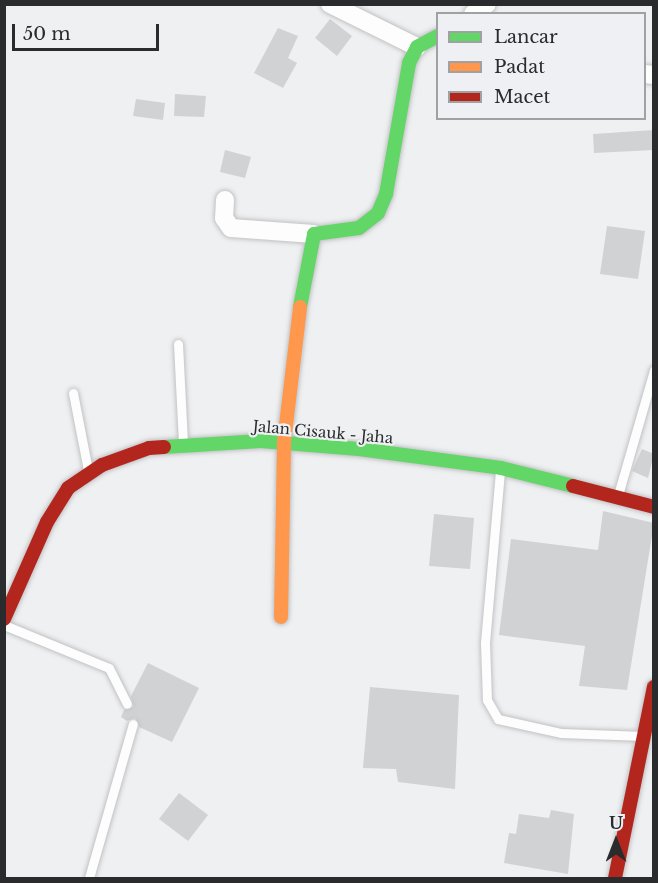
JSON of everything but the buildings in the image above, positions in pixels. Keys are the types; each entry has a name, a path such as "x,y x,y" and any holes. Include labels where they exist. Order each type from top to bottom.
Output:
{"street":[{"path":"330,4 417,47"},
{"path":"225,200 224,218 231,228 314,234 359,228 378,213 386,194 409,63 417,47 436,38"},
{"path":"281,617 284,442 299,310 314,234"},
{"name":"Jalan Cisauk - Jaha","path":"4,619 53,509 68,488 88,472 149,448 284,442 501,468 654,507"},
{"path":"615,879 647,736 654,687"}],"lane":[{"path":"178,344 183,445"},
{"path":"617,498 654,370"},
{"path":"73,393 88,472"},
{"path":"501,468 485,652 487,700 498,719 561,733 647,736"},
{"path":"4,625 109,668 127,704"},
{"path":"89,879 133,724"}],"traffic: fast":[{"path":"300,307 314,234 359,228 378,213 386,194 409,63 417,47 436,37"},
{"path":"164,447 261,441 359,449 501,468 573,486"}],"traffic: slow":[{"path":"281,617 284,442 300,307"}],"traffic: jam":[{"path":"4,619 47,522 68,488 102,465 149,448 164,447"},
{"path":"573,486 654,507"},
{"path":"615,878 654,687"}]}
